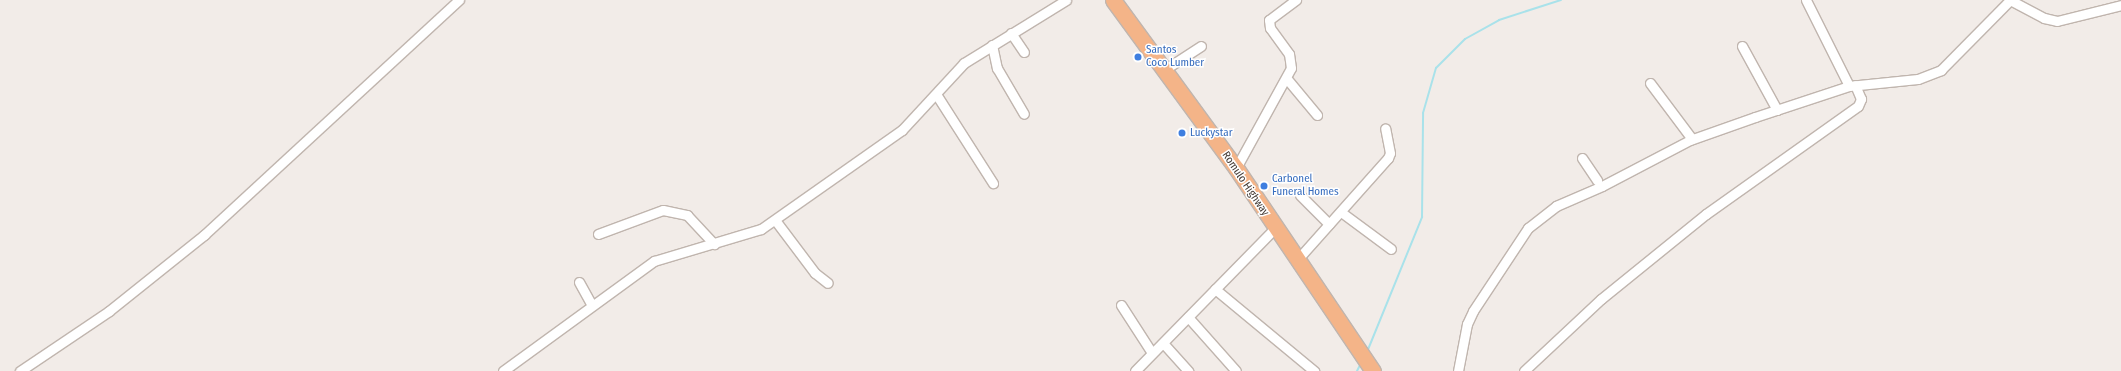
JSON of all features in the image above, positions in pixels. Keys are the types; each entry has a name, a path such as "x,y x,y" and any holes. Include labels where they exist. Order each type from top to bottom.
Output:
{"highway":[{"name":"Romulo Highway","path":"1113,0 1236,168 1275,228 1373,371"}],"street":[{"path":"20,371 33,368 109,311 204,234 459,0"},
{"path":"503,371 654,261 756,232 775,220 902,130 964,64 1011,33 1066,0"},
{"path":"1236,168 1287,79 1291,68 1289,54 1270,28 1269,20 1296,0"},
{"path":"1524,371 1601,299 1706,214 1858,106 1861,98 1852,85 1806,0"},
{"path":"1458,371 1467,324 1512,247 1528,228 1556,206 1692,139 1852,85 1918,79 1941,70 2010,0 2044,18 2057,21 2121,5"},
{"path":"1011,33 1024,52"},
{"path":"992,45 997,68 1024,114"},
{"path":"1164,70 1202,46"},
{"path":"1742,46 1777,110"},
{"path":"1287,79 1317,114"},
{"path":"1650,83 1692,139"},
{"path":"936,94 993,183"},
{"path":"1298,260 1388,158 1390,153 1385,128"},
{"path":"1582,158 1600,183"},
{"path":"1300,195 1329,224"},
{"path":"598,234 663,210 687,215 714,244"},
{"path":"1341,212 1391,249"},
{"path":"775,220 815,273 828,283"},
{"path":"1137,370 1275,228"},
{"path":"579,282 592,305"},
{"path":"1215,289 1314,371"},
{"path":"1121,305 1152,354"},
{"path":"1188,317 1236,371"},
{"path":"1163,343 1188,371"}],"waterway":[{"path":"1367,352 1422,217 1423,113 1436,68 1465,39 1499,20 1561,0"},
{"path":"1357,371 1361,363"}],"place":[{"name":"Santos Coco Lumber","path":"1138,57"},
{"name":"Luckystar","path":"1182,133"},
{"name":"Carbonel Funeral Homes","path":"1264,186"}]}
